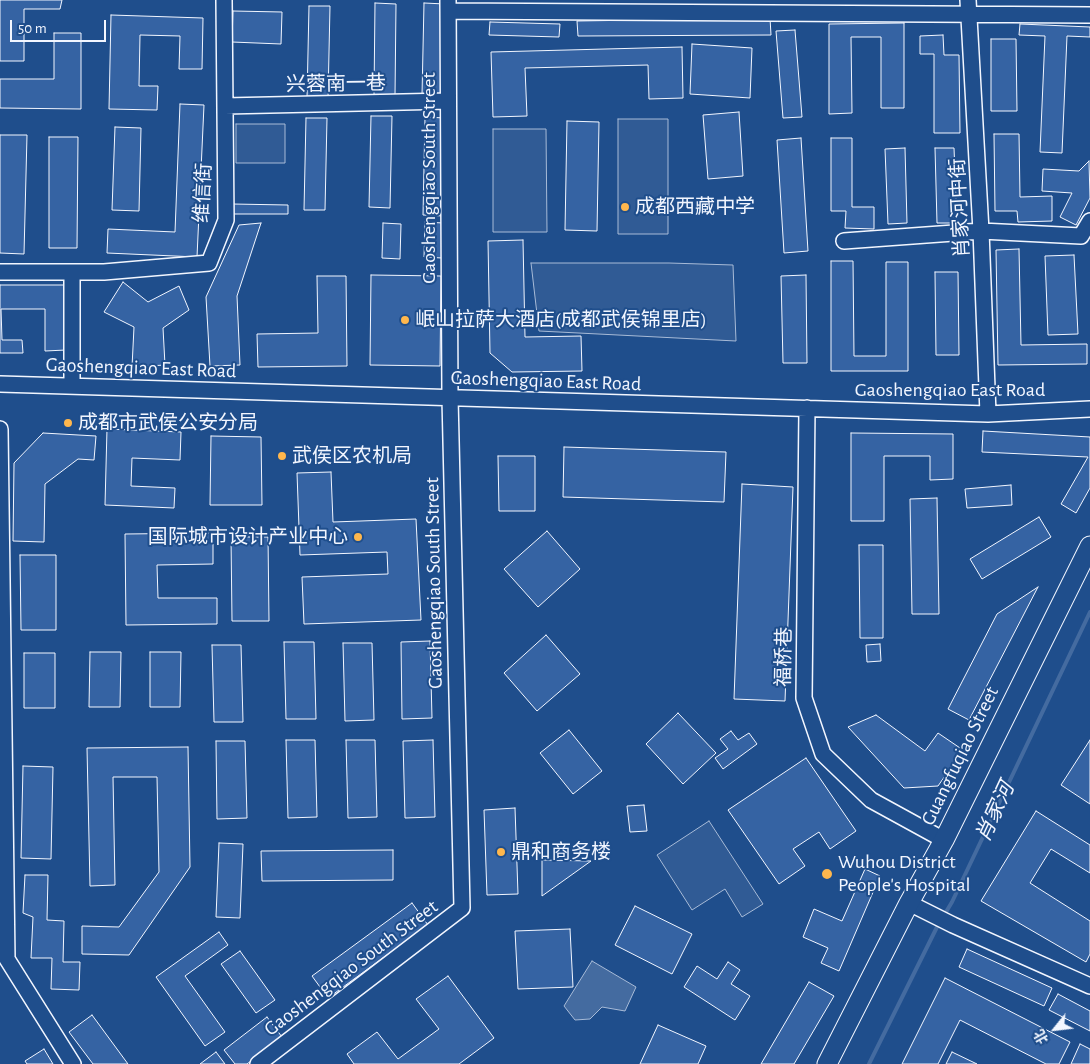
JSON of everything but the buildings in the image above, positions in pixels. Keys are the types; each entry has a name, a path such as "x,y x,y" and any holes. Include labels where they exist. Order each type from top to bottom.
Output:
{"main road":[{"name":"Guangfuqiao Street","path":"827,1064 909,903 944,840 1090,546"}],"street":[{"path":"224,0 225,106"},
{"path":"448,6 968,7 1090,15"},
{"name":"Gaoshengqiao South Street","path":"258,1064 462,908 450,398 448,6"},
{"name":"肖家河中街","path":"968,7 981,231 988,414"},
{"name":"兴蓉南一巷","path":"225,106 448,101"},
{"name":"维信街","path":"0,272 104,272 209,264 226,220 225,106"},
{"path":"844,241 981,231 1081,236 1090,221"},
{"path":"72,272 72,386"},
{"name":"Gaoshengqiao East Road","path":"0,384 988,414 1090,409"},
{"name":"福桥巷","path":"807,408 804,698 823,754 871,800 944,840"},
{"path":"0,429 4,960 72,1064"},
{"path":"909,903 1090,986"}],"shaded area":[{"path":"618,119 668,119 668,234 618,234"},
{"path":"236,124 285,124 285,163 236,163"},
{"path":"493,129 546,129 547,232 493,232"},
{"path":"531,263 733,265 736,341 539,331"},
{"path":"709,821 763,904 742,917 725,889 692,910 657,855"},
{"path":"592,961 636,987 625,1011 602,1007 590,1019 575,1020 564,1006"}],"waterway":[{"name":"肖家河","path":"943,917 952,902 1090,612"},
{"name":"肖家河","path":"869,1064 939,923"}],"place":[{"name":"成都西藏中学","path":"625,207"},
{"name":"岷山拉萨大酒店(成都武侯锦里店)","path":"405,320"},
{"name":"成都市武侯公安分局","path":"68,423"},
{"name":"武侯区农机局","path":"282,456"},
{"name":"国际城市设计产业中心","path":"358,537"},
{"name":"鼎和商务楼","path":"501,852"},
{"name":"Wuhou District People's Hospital","path":"827,874"}]}
